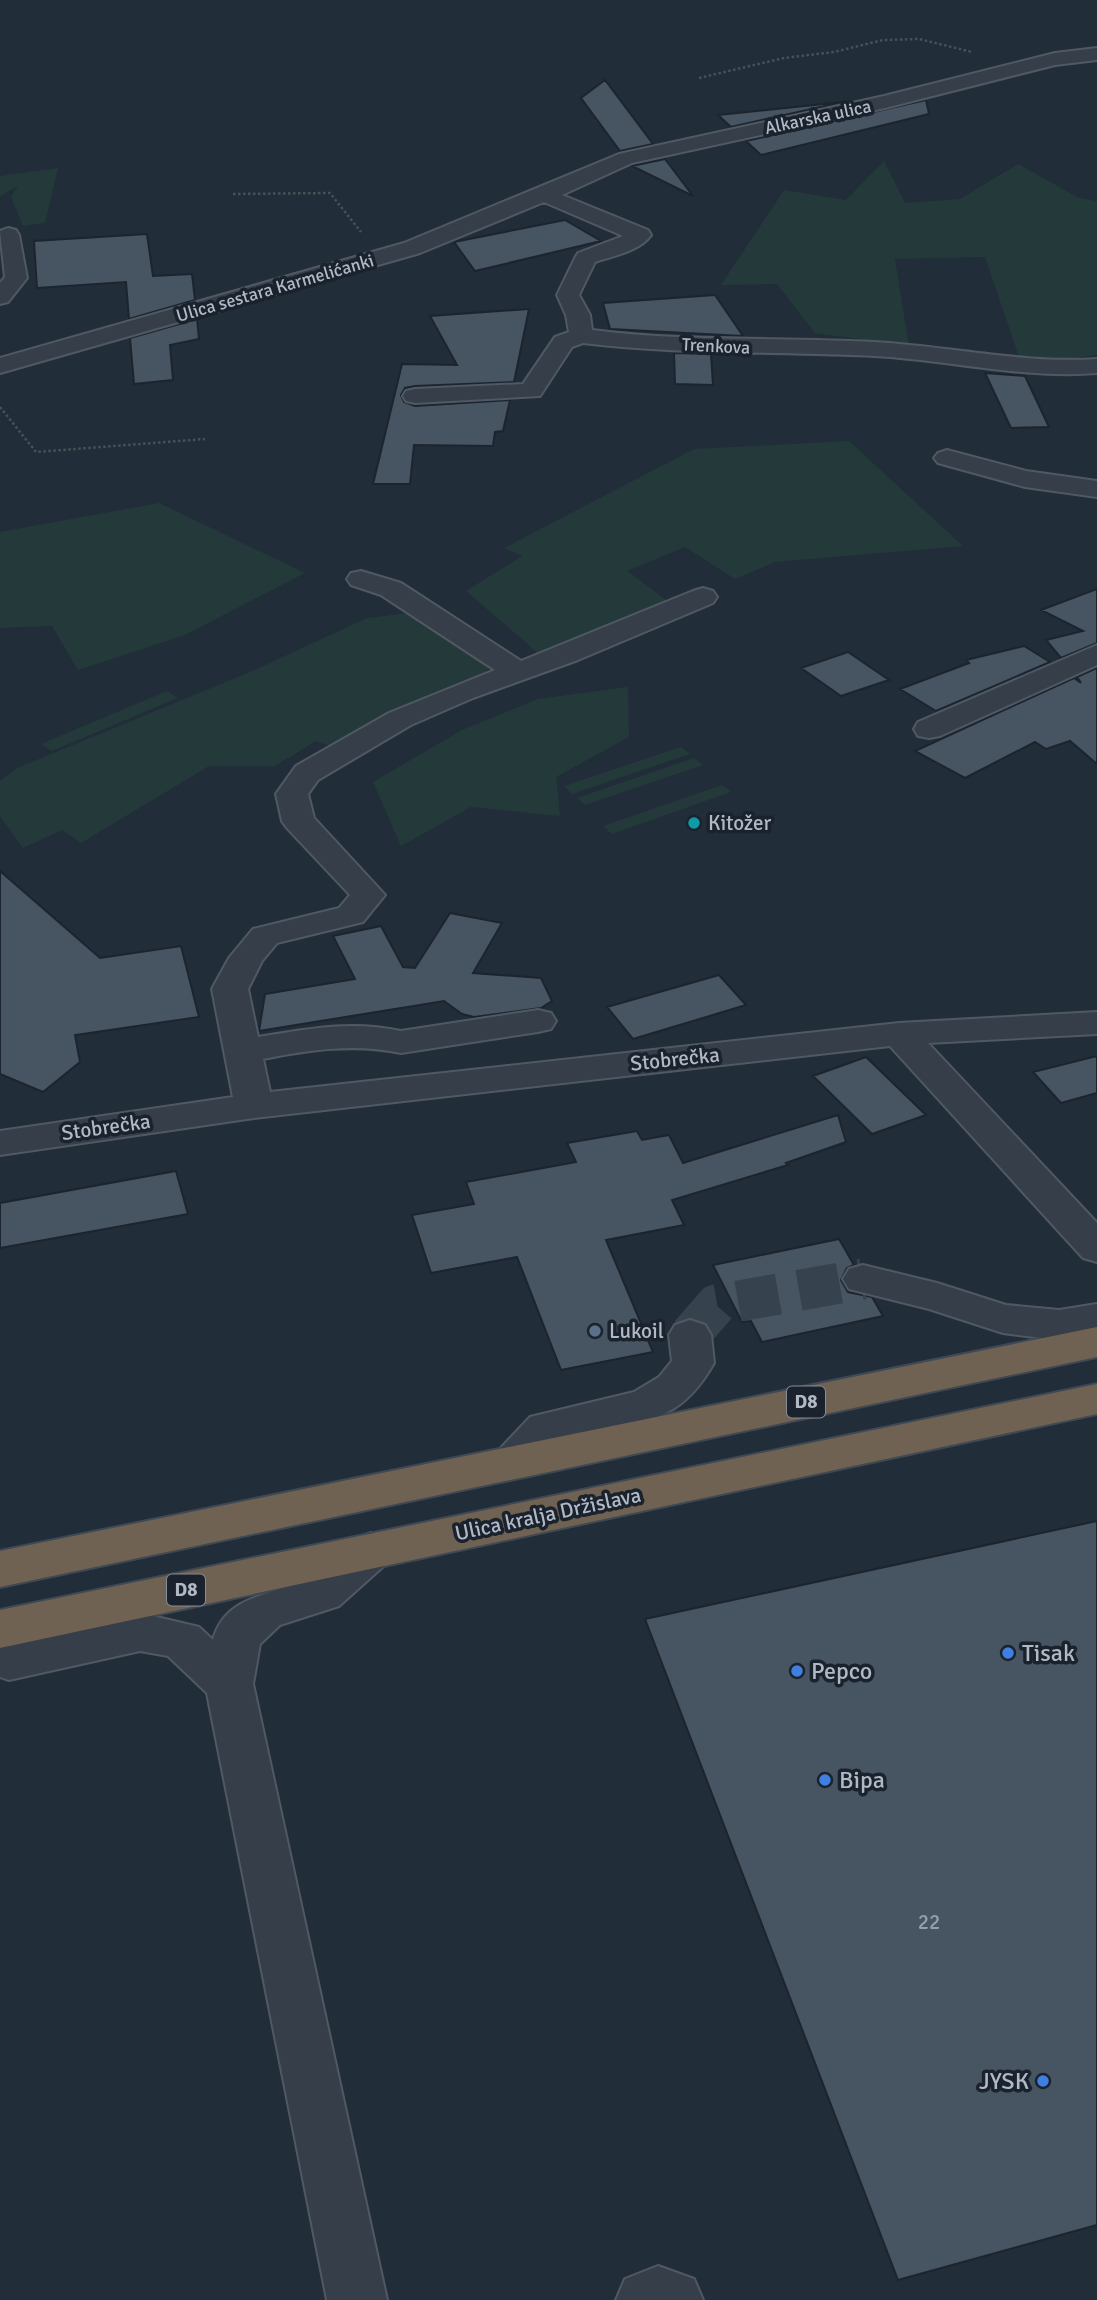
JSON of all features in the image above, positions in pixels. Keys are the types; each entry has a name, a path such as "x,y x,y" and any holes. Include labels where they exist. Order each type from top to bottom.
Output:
{"highway":[{"name":"D8","path":"19,1565 1097,1342"},
{"name":"Ulica kralja Držislava","path":"0,1629 1097,1399"}],"street":[{"name":"Alkarska ulica","path":"545,195 626,158 1010,73 1055,59 1097,54"},
{"name":"Ulica sestara Karmelićanki","path":"0,366 381,258 545,195"},
{"path":"415,396 531,391 563,342 581,336 578,315 568,295 586,258 640,236 545,195"},
{"path":"0,297 16,278 8,235"},
{"name":"Trenkova","path":"581,336 747,348 916,352 1077,369 1097,366"},
{"path":"947,458 1025,479 1097,489"},
{"path":"361,579 391,589 519,673"},
{"path":"254,1106 230,989 246,958 265,936 351,915 368,895 299,821 292,794 307,773 400,719 704,597"},
{"path":"929,729 1097,654"},
{"path":"244,1051 340,1034 379,1036 401,1042 538,1021"},
{"name":"Stobrečka","path":"0,1143 254,1106 899,1034 1097,1023"},
{"path":"899,1034 1097,1248"},
{"path":"863,1279 937,1297 1003,1319 1059,1325 1097,1318"},
{"path":"515,1462 545,1428 646,1405 674,1388 693,1363 691,1335"},
{"path":"358,2300 229,1684 238,1636 263,1612 323,1593 371,1551"},
{"path":"0,1657 9,1661 140,1632 182,1640 229,1684"},
{"path":"646,2300 658,2296 673,2300"}],"path":[{"path":"699,78 784,58 895,40 919,40 969,50 1010,73"},
{"path":"233,194 330,193 381,258"},
{"path":"0,407 36,452 205,439"}],"green space":[{"path":"884,161 905,203 960,199 1018,164 1079,198 1097,201 1097,355 1074,358 1019,357 985,257 895,259 909,346 815,333 777,284 721,285 784,190 846,200"},
{"path":"58,168 45,223 23,226 11,197 18,186 0,196 0,176"},
{"path":"849,441 963,546 775,562 735,579 685,547 627,571 669,602 540,655 466,591 522,556 504,548 694,449"},
{"path":"159,503 305,573 185,635 78,670 52,626 0,628 0,532"},
{"path":"417,612 491,664 483,677 340,750 316,741 275,766 209,766 81,843 62,830 23,848 0,816 0,781 17,768 250,672 367,618"},
{"path":"628,687 629,737 556,777 560,816 471,807 401,846 373,782 462,730 538,699"},
{"path":"167,691 178,698 52,751 41,744"},
{"path":"681,747 690,754 572,794 564,786"},
{"path":"694,758 703,765 585,805 577,798"},
{"path":"722,785 731,792 612,834 603,826"}],"building":[{"path":"605,80 653,144 620,151 581,98"},
{"path":"926,100 929,114 761,155 746,141"},
{"path":"843,102 731,127 718,115"},
{"path":"665,159 693,196 632,166"},
{"path":"565,220 601,241 475,271 454,242"},
{"path":"147,234 153,276 192,274 195,300 129,319 126,282 37,288 34,241"},
{"path":"715,295 743,336 610,329 603,303"},
{"path":"529,309 514,382 415,386 405,388 401,395 404,402 415,406 510,400 503,431 495,432 493,446 414,445 410,484 373,484 402,364 457,365 430,316"},
{"path":"197,319 199,339 170,345 173,380 134,384 130,338"},
{"path":"674,353 711,354 713,385 675,384"},
{"path":"985,373 1025,376 1049,427 1011,428"},
{"path":"1097,589 1097,643 1061,658 1046,640 1083,631 1041,610"},
{"path":"1024,646 1050,662 936,711 900,689 969,663 966,660"},
{"path":"848,652 889,680 841,696 801,668"},
{"path":"1097,668 1097,764 1070,741 1046,749 1035,742 965,778 915,751 1074,678 1081,683 1077,677"},
{"path":"0,871 100,958 181,946 199,1017 75,1035 80,1062 43,1092 0,1074"},
{"path":"450,913 502,923 473,973 541,978 552,1001 541,1008 474,1017 462,1014 444,1001 259,1031 265,994 355,979 333,936 381,926 403,967 415,968"},
{"path":"719,975 746,1005 633,1039 607,1007"},
{"path":"1097,1056 1097,1093 1061,1103 1033,1072"},
{"path":"866,1057 926,1115 872,1134 813,1076"},
{"path":"838,1115 846,1142 786,1163 788,1165 672,1200 684,1225 606,1240 653,1352 561,1370 517,1257 431,1273 412,1215 474,1204 466,1182 576,1162 567,1143 637,1131 642,1140 669,1135 683,1163"},
{"path":"176,1171 188,1214 0,1248 0,1203"},
{"path":"839,1239 854,1265 847,1268 841,1280 848,1292 872,1297 883,1316 762,1342 751,1321 742,1322 713,1265"},
{"path":"1097,1521 1097,2225 898,2280 645,1619"}],"tunnel":[{"path":"690,1335 716,1305 863,1279"}],"place":[{"name":"Kitožer","path":"694,823"},
{"name":"Lukoil","path":"595,1331"},
{"name":"Tisak","path":"1008,1653"},
{"name":"Pepco","path":"797,1671"},
{"name":"Bipa","path":"825,1780"},
{"name":"JYSK","path":"1043,2081"}]}
